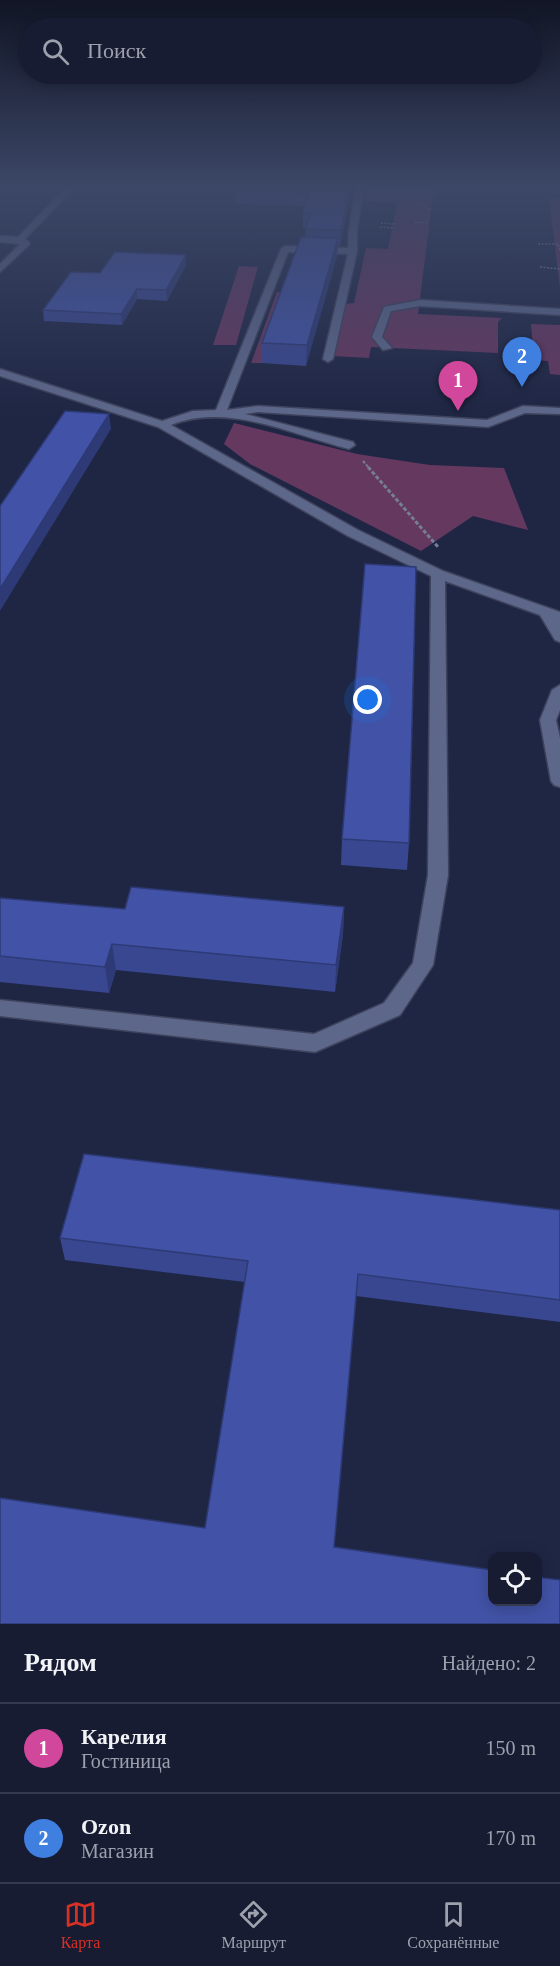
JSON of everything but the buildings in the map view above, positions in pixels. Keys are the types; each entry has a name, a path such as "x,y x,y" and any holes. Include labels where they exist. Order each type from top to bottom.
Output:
{"lane":[{"path":"220,414 280,263"},
{"path":"328,359 350,263"},
{"path":"387,348 377,337 387,309 420,303 560,312"},
{"path":"0,372 162,425 353,533 438,574 560,617"},
{"path":"162,425 195,414 220,414 258,409 488,424 523,409 560,411"},
{"path":"220,414 306,432 349,444"},
{"path":"0,1008 315,1043 392,1010 423,965 438,875 438,574"},
{"path":"544,611 560,637"},
{"path":"560,690 548,720 560,781"}],"path":[{"path":"540,267 560,269"},
{"path":"349,444 441,550"}],"shaded area":[{"path":"363,263 424,263 418,314 502,318 498,322 498,353 371,347 369,358 333,356 345,304 354,303"},
{"path":"557,263 560,263 560,288"},
{"path":"239,266 258,267 236,345 213,345"},
{"path":"277,292 288,293 262,363 251,363"},
{"path":"531,324 560,325 560,375 550,374 548,361 534,360"},
{"path":"234,423 357,454 430,465 504,468 528,530 473,516 421,551 250,464 224,444"}],"place":[{"name":"Ozon","path":"522,387"},
{"name":"Карелия","path":"458,411"}]}
